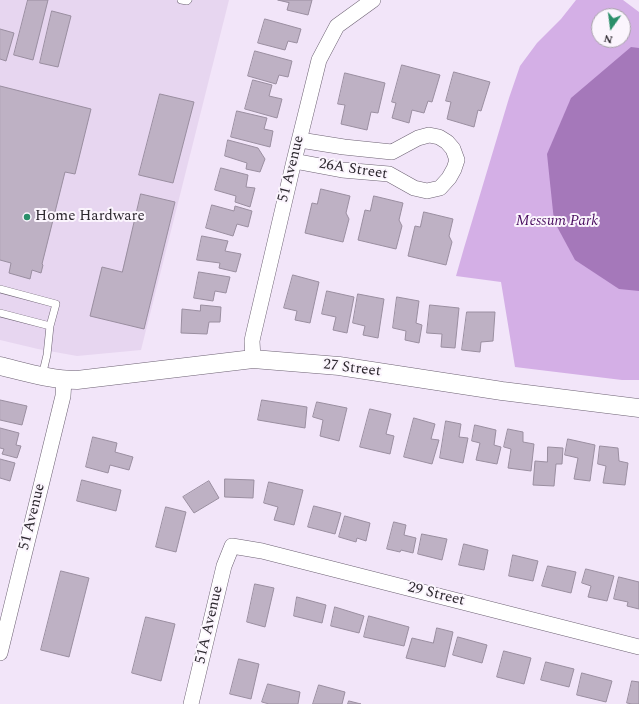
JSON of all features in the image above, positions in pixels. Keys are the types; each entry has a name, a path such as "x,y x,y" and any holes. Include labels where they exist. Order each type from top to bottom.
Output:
{"street":[{"name":"51 Avenue","path":"253,359 252,341 294,160 320,60 337,26 371,0"},
{"name":"26A Street","path":"294,160 342,170 389,174 414,188 427,191 440,188 449,178 457,160 453,149 447,142 439,137 429,134 418,138 392,152 344,147 300,140"},
{"path":"342,170 344,147"},
{"path":"389,174 392,152"},
{"name":"27 Street","path":"64,380 77,380 253,359 339,366 502,391 639,408"},
{"path":"0,366 64,380"},
{"name":"51 Avenue","path":"0,653 63,396 64,380"},
{"name":"29 Street","path":"232,546 262,551 639,647"},
{"name":"51A Avenue","path":"191,704 224,566 232,546"}],"lane":[{"path":"181,0 188,0"},
{"path":"0,290 56,304 50,326 47,355 42,376"},
{"path":"0,313 50,326"}],"shaded area":[{"path":"0,0 229,0 141,350 77,356 0,340"},
{"path":"631,47 639,48 639,291 619,289 575,260 554,221 547,154 571,98"}],"green space":[{"name":"Messum Park","path":"576,0 623,0 639,12 639,380 622,380 515,367 501,282 456,276 520,66 537,43 561,19"}],"building":[{"path":"28,0 48,0 33,60 14,55"},
{"path":"278,0 312,0 308,15 287,10 289,3"},
{"path":"52,11 71,16 58,67 40,63"},
{"path":"265,19 301,29 297,43 288,41 285,50 258,43"},
{"path":"0,29 14,33 6,61 0,59"},
{"path":"255,51 292,61 288,77 279,75 276,84 248,76"},
{"path":"402,65 440,75 432,102 428,101 424,113 412,110 409,123 392,118 396,103 392,102"},
{"path":"454,72 490,82 481,111 478,110 474,127 447,119 451,102 446,101"},
{"path":"345,73 385,83 378,113 371,112 367,130 341,124 345,105 338,104"},
{"path":"253,80 272,85 269,96 282,99 277,118 245,109"},
{"name":"Home Hardware","path":"0,86 91,109 75,174 65,172 41,273 32,270 30,279 9,273 11,263 0,260"},
{"path":"160,94 194,102 173,183 139,175"},
{"path":"237,111 267,118 264,129 273,131 270,147 231,137"},
{"path":"228,140 258,148 265,159 260,172 246,169 247,163 225,156"},
{"path":"221,168 248,175 246,187 255,188 250,207 235,202 236,196 215,190"},
{"path":"321,189 350,196 346,213 349,219 343,242 305,233 312,203 317,204"},
{"path":"141,194 175,202 144,329 90,316 102,267 122,272"},
{"path":"374,196 403,203 399,220 402,226 396,249 358,240 365,210 370,211"},
{"path":"212,205 234,211 235,206 252,211 248,227 237,224 233,236 206,228"},
{"path":"424,212 453,219 449,236 452,242 446,265 408,256 415,226 420,227"},
{"path":"202,236 228,241 225,251 241,254 236,272 219,268 220,263 197,260"},
{"path":"199,272 230,277 226,293 215,291 213,301 194,298"},
{"path":"293,275 319,282 310,323 295,320 297,311 284,308"},
{"path":"327,291 354,297 347,333 333,330 336,317 322,314"},
{"path":"358,294 384,299 378,338 363,335 365,326 353,323"},
{"path":"397,297 419,301 416,323 422,325 419,343 405,340 406,331 393,328"},
{"path":"201,305 221,307 220,322 209,322 207,334 181,333 182,309 200,311"},
{"path":"430,305 459,308 455,348 441,347 442,334 427,333"},
{"path":"467,312 495,312 493,341 481,342 480,352 462,350"},
{"path":"0,400 27,406 22,425 0,420"},
{"path":"262,400 307,407 305,428 258,420"},
{"path":"317,402 347,408 339,441 320,436 323,420 313,417"},
{"path":"370,409 391,414 386,434 394,436 390,454 360,447"},
{"path":"414,418 435,424 431,439 439,440 432,464 404,457"},
{"path":"446,421 461,424 459,437 468,438 463,463 440,458"},
{"path":"475,425 496,430 494,445 501,447 497,464 476,460 480,443 472,441"},
{"path":"0,428 19,433 16,445 21,446 17,458 2,454 4,449 0,448"},
{"path":"508,429 523,432 523,442 534,444 531,471 508,468 511,449 504,447"},
{"path":"93,437 117,443 115,452 133,457 129,470 110,465 108,473 86,467"},
{"path":"568,439 595,445 590,481 574,479 578,458 565,455"},
{"path":"600,446 618,448 619,461 628,463 625,485 603,483 606,466 598,464"},
{"path":"548,447 563,448 562,464 556,464 554,486 533,485 535,461 547,462"},
{"path":"0,459 15,463 10,481 0,478"},
{"path":"225,479 254,480 253,498 225,497"},
{"path":"82,480 121,490 116,511 77,501"},
{"path":"209,481 219,498 194,513 183,497"},
{"path":"269,482 303,490 294,525 274,520 278,507 264,503"},
{"path":"314,506 341,513 335,534 308,527"},
{"path":"166,507 186,512 176,552 156,547"},
{"path":"345,516 370,523 366,541 357,538 356,542 339,537"},
{"path":"394,522 406,525 404,535 416,538 413,553 387,549"},
{"path":"422,534 447,539 442,560 418,554"},
{"path":"464,544 488,550 484,570 459,565"},
{"path":"513,555 538,561 533,581 509,576"},
{"path":"548,566 576,572 571,593 542,586"},
{"path":"586,569 614,576 607,601 588,597 591,586 582,583"},
{"path":"61,571 89,578 69,657 41,650"},
{"path":"619,577 639,582 639,609 627,606 628,602 614,599"},
{"path":"255,584 274,588 265,627 247,622"},
{"path":"297,597 326,605 322,623 294,616"},
{"path":"335,607 364,616 359,633 331,626"},
{"path":"369,616 409,627 404,646 364,637"},
{"path":"146,617 175,624 161,681 132,673"},
{"path":"437,628 453,632 445,667 406,658 412,638 433,643"},
{"path":"458,637 487,645 482,663 453,655"},
{"path":"504,651 531,658 524,684 497,677"},
{"path":"239,659 259,664 251,699 230,694"},
{"path":"546,662 574,669 569,687 541,680"},
{"path":"582,673 612,681 606,702 577,695"},
{"path":"632,681 639,682 639,704 627,703"},
{"path":"268,684 300,692 298,704 269,704 262,702"},
{"path":"319,685 345,692 342,704 313,704"},
{"path":"349,701 361,704 348,704"}],"place":[{"name":"Home Hardware","path":"27,217"}]}
